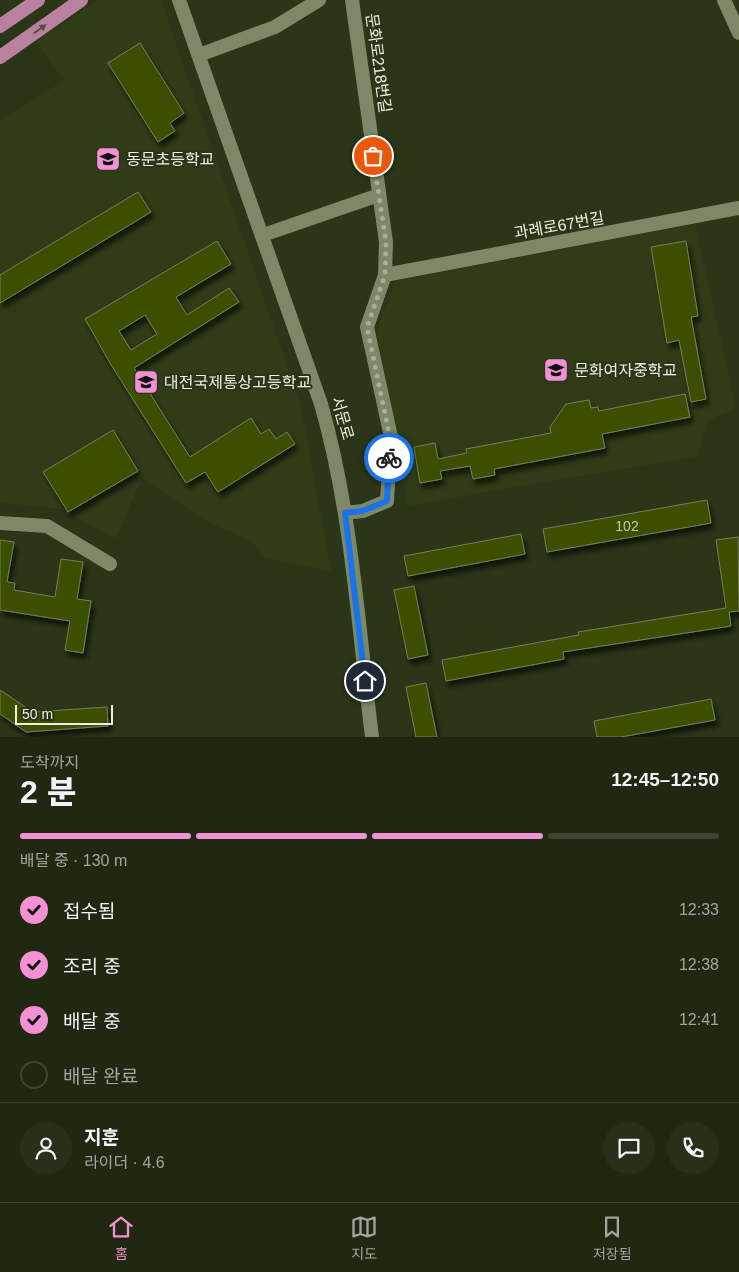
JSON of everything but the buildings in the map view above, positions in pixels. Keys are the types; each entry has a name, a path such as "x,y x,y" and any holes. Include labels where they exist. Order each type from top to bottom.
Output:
{"main road":[{"path":"0,26 38,0"},
{"path":"0,57 81,0"}],"street":[{"name":"서문로","path":"179,0 263,235 321,404 335,452 345,513 372,737"},
{"path":"199,55 275,27 318,0"},
{"name":"문화로218번길","path":"345,513 362,511 387,501 390,438 367,327 385,275 386,242 352,0"},
{"path":"724,0 739,33"},
{"path":"263,235 378,195"},
{"name":"과례로67번길","path":"385,275 739,208"},
{"path":"0,523 47,526 110,564"}],"shaded area":[{"path":"99,0 161,0 301,406 331,572 265,558 252,542 204,520 142,477 116,539 61,509 0,503 0,121 64,80 36,42"},
{"name":"문화여자중학교","path":"695,224 736,408 707,421 698,456 407,506 377,331 395,281"}],"way so far":[{"path":"373,156 386,242 385,275 367,327 390,438 389,458"}],"place":[{"name":"동문초등학교","path":"108,159"},
{"name":"문화여자중학교","path":"556,370"},
{"name":"대전국제통상고등학교","path":"146,382"}],"route":[{"path":"365,681 345,513 362,511 387,501 389,458"}]}
